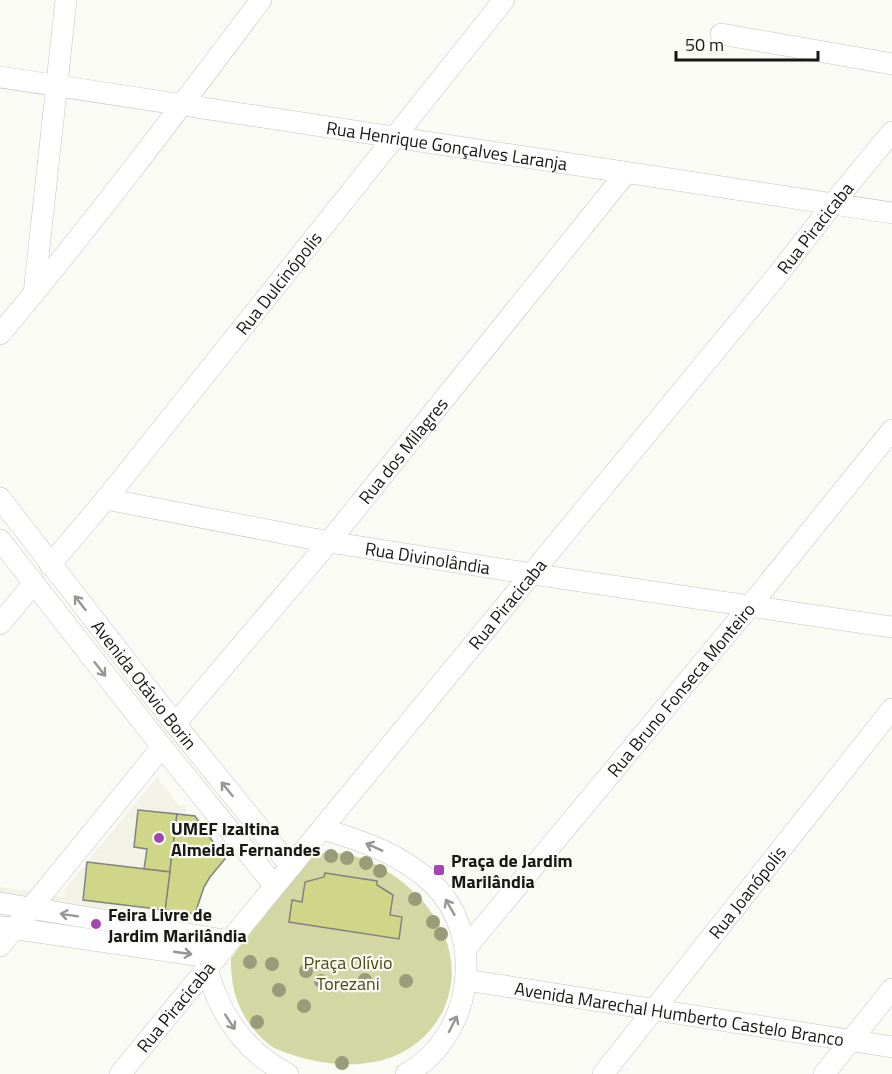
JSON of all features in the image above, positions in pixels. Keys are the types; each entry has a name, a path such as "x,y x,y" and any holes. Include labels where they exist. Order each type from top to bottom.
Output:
{"street":[{"path":"34,294 66,0"},
{"path":"0,334 182,106 261,0"},
{"name":"Rua Dulcinópolis","path":"50,565 106,499 504,0"},
{"path":"720,34 892,64"},
{"name":"Rua Henrique Gonçalves Laranja","path":"0,77 892,213"},
{"name":"Rua Piracicaba","path":"120,1074 780,272 892,132"},
{"name":"Rua dos Milagres","path":"175,724 329,542 626,173"},
{"name":"Rua Bruno Fonseca Monteiro","path":"466,948 750,606 892,430"},
{"name":"Avenida Otávio Borin","path":"0,498 175,724 291,867"},
{"name":"Rua Divinolândia","path":"106,499 329,542 892,627"},
{"name":"Avenida Otávio Borin","path":"0,540 162,747 274,885"},
{"path":"0,624 34,583"},
{"name":"Rua Joanópolis","path":"603,1074 892,709"},
{"path":"0,946 7,928 31,908 162,747"},
{"path":"322,829 384,852 422,875 433,884 451,907 462,934 466,948 466,980 457,1016 438,1047 430,1067 406,1074"},
{"path":"0,903 230,941"},
{"path":"7,928 212,963 218,1002 237,1032 263,1059 288,1074"},
{"name":"Avenida Marechal Humberto Castelo Branco","path":"466,980 892,1047"},
{"path":"824,1074 892,989"}],"shaded area":[{"path":"157,777 178,805 186,806 185,815 195,816 225,859 210,877 198,900 185,961 0,934 0,887 66,897 64,890"}],"green space":[{"name":"Praça Olívio Torezani","path":"314,853 346,854 368,861 390,873 410,888 426,905 442,929 447,942 452,969 448,997 443,1011 429,1032 411,1047 391,1057 369,1063 346,1064 322,1062 297,1056 274,1048 263,1039 240,1009 233,985 231,958"}],"building":[{"path":"138,810 177,814 170,872 144,869 147,849 134,847"},
{"path":"177,814 195,816 225,859 204,887 195,914 165,910"},
{"path":"87,862 170,872 165,910 83,900"},
{"path":"325,873 377,881 377,885 393,895 390,915 402,917 399,939 289,922 292,900 302,902 305,882 324,877"}],"place":[{"name":"UMEF Izaltina Almeida Fernandes","path":"159,838"},
{"name":"Praça de Jardim Marilândia","path":"439,870"},
{"name":"Feira Livre de Jardim Marilândia","path":"96,924"}]}
